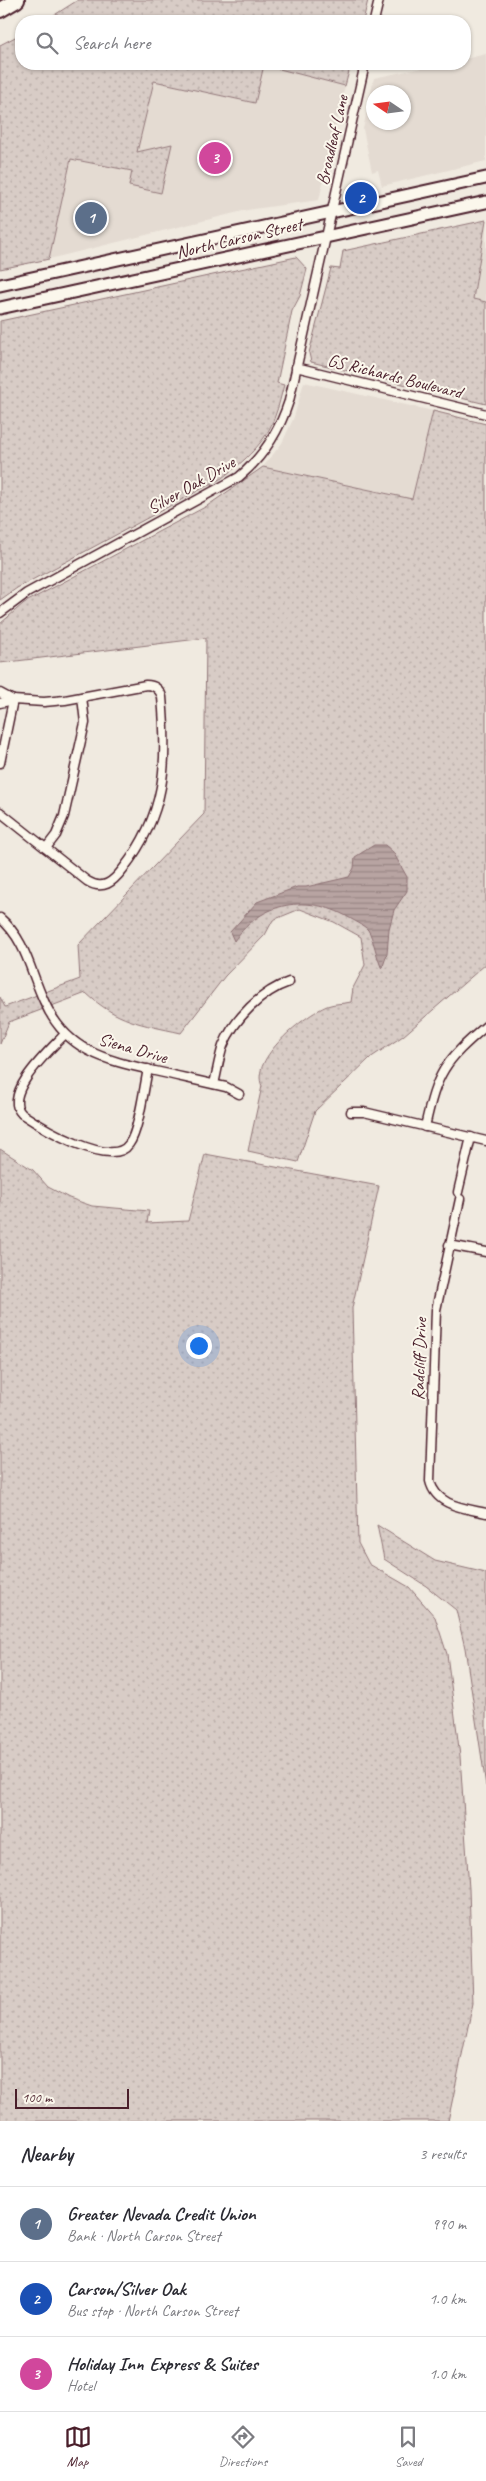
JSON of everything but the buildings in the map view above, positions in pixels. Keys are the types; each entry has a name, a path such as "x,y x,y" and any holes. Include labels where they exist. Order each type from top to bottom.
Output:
{"highway":[{"path":"0,10 17,0"}],"main road":[{"name":"North Carson Street","path":"0,284 329,218 486,178"},
{"name":"North Carson Street","path":"0,308 486,202"}],"street":[{"path":"375,15 379,0"},
{"name":"Broadleaf Lane","path":"329,218 364,70"},
{"name":"Silver Oak Drive","path":"0,613 27,593 221,487 252,466 264,452 283,418 329,218"},
{"name":"GS Richards Boulevard","path":"296,367 486,414"},
{"path":"0,703 12,700 44,702 82,697 146,684 159,690 162,697 166,749 161,792 154,818 142,841 117,877 108,884 91,883 0,812"},
{"path":"0,693 12,700"},
{"path":"46,848 60,827 64,816 84,723 82,697"},
{"path":"0,762 12,700"},
{"name":"Siena Drive","path":"0,918 15,933 23,947 43,1001 53,1020 65,1034 82,1047 103,1059 226,1086 240,1094"},
{"path":"214,1084 224,1046 236,1024 274,987 288,982"},
{"path":"425,1127 435,1085 442,1070 456,1051 486,1026"},
{"path":"65,1034 23,1082 15,1102 22,1114 65,1139 116,1153 126,1148 133,1136 148,1069"},
{"path":"351,1112 364,1112 486,1141"},
{"name":"Radcliff Drive","path":"471,1137 436,1310 430,1480 438,1498 460,1507 486,1512"},
{"path":"449,1245 486,1252"}],"shaded area":[{"path":"78,0 368,0 364,15 54,15"},
{"path":"15,37 15,70 263,70 255,103 154,81 137,152 172,144 161,193 129,186 132,171 71,159 49,259 0,269 0,45"},
{"path":"486,54 486,161 382,186 378,170 372,172 363,129 366,115 366,130 411,130 411,85 372,85 374,78 412,70 471,70 471,58"},
{"path":"263,70 283,70 345,86 319,200 247,210 49,259 71,159 132,171 129,186 161,193 171,144 137,152 154,81 255,103"},
{"path":"283,70 349,70 345,86"},
{"path":"486,220 473,299 486,302 486,404 311,362 309,353 331,268 340,269 343,251"},
{"path":"486,224 486,302 473,299"},
{"path":"296,257 307,269 300,296 292,311 277,383 284,385 279,404 271,426 260,443 246,458 222,478 17,588 0,600 0,321"},
{"path":"304,382 433,411 412,499 263,467 282,443 294,417"},
{"path":"433,411 486,424 486,964 403,1036 370,1058 315,1111 298,1162 248,1151 262,1086 260,1075 271,1051 293,1028 317,1011 330,1005 351,1002 353,988 365,965 361,937 334,922 300,909 273,920 265,935 225,976 181,1033 130,1021 97,1003 86,993 9,1022 0,1044 0,997 5,1007 80,979 78,945 204,814 206,638 0,663 0,624 24,603 207,506 263,467 412,499"},
{"path":"374,845 385,845 393,852 407,877 407,891 394,910 389,929 387,954 382,969 372,938 366,928 348,917 317,905 286,905 272,910 258,917 234,941 230,932 257,902 297,887 306,887 349,877 354,868 355,857"},
{"path":"0,1149 33,1170 48,1187 69,1198 92,1206 149,1211 147,1223 188,1221 205,1154 379,1186 352,1308 358,1543 369,1564 409,1587 435,1617 447,1654 460,1756 469,1889 473,2003 448,2121 0,2121"},
{"path":"377,1525 435,1561 486,1573 486,1786 465,1648 456,1610 426,1586 384,1559"}],"place":[{"name":"Holiday Inn Express & Suites","path":"215,158"},
{"name":"Carson/Silver Oak","path":"361,198"},
{"name":"Greater Nevada Credit Union","path":"91,218"}]}
